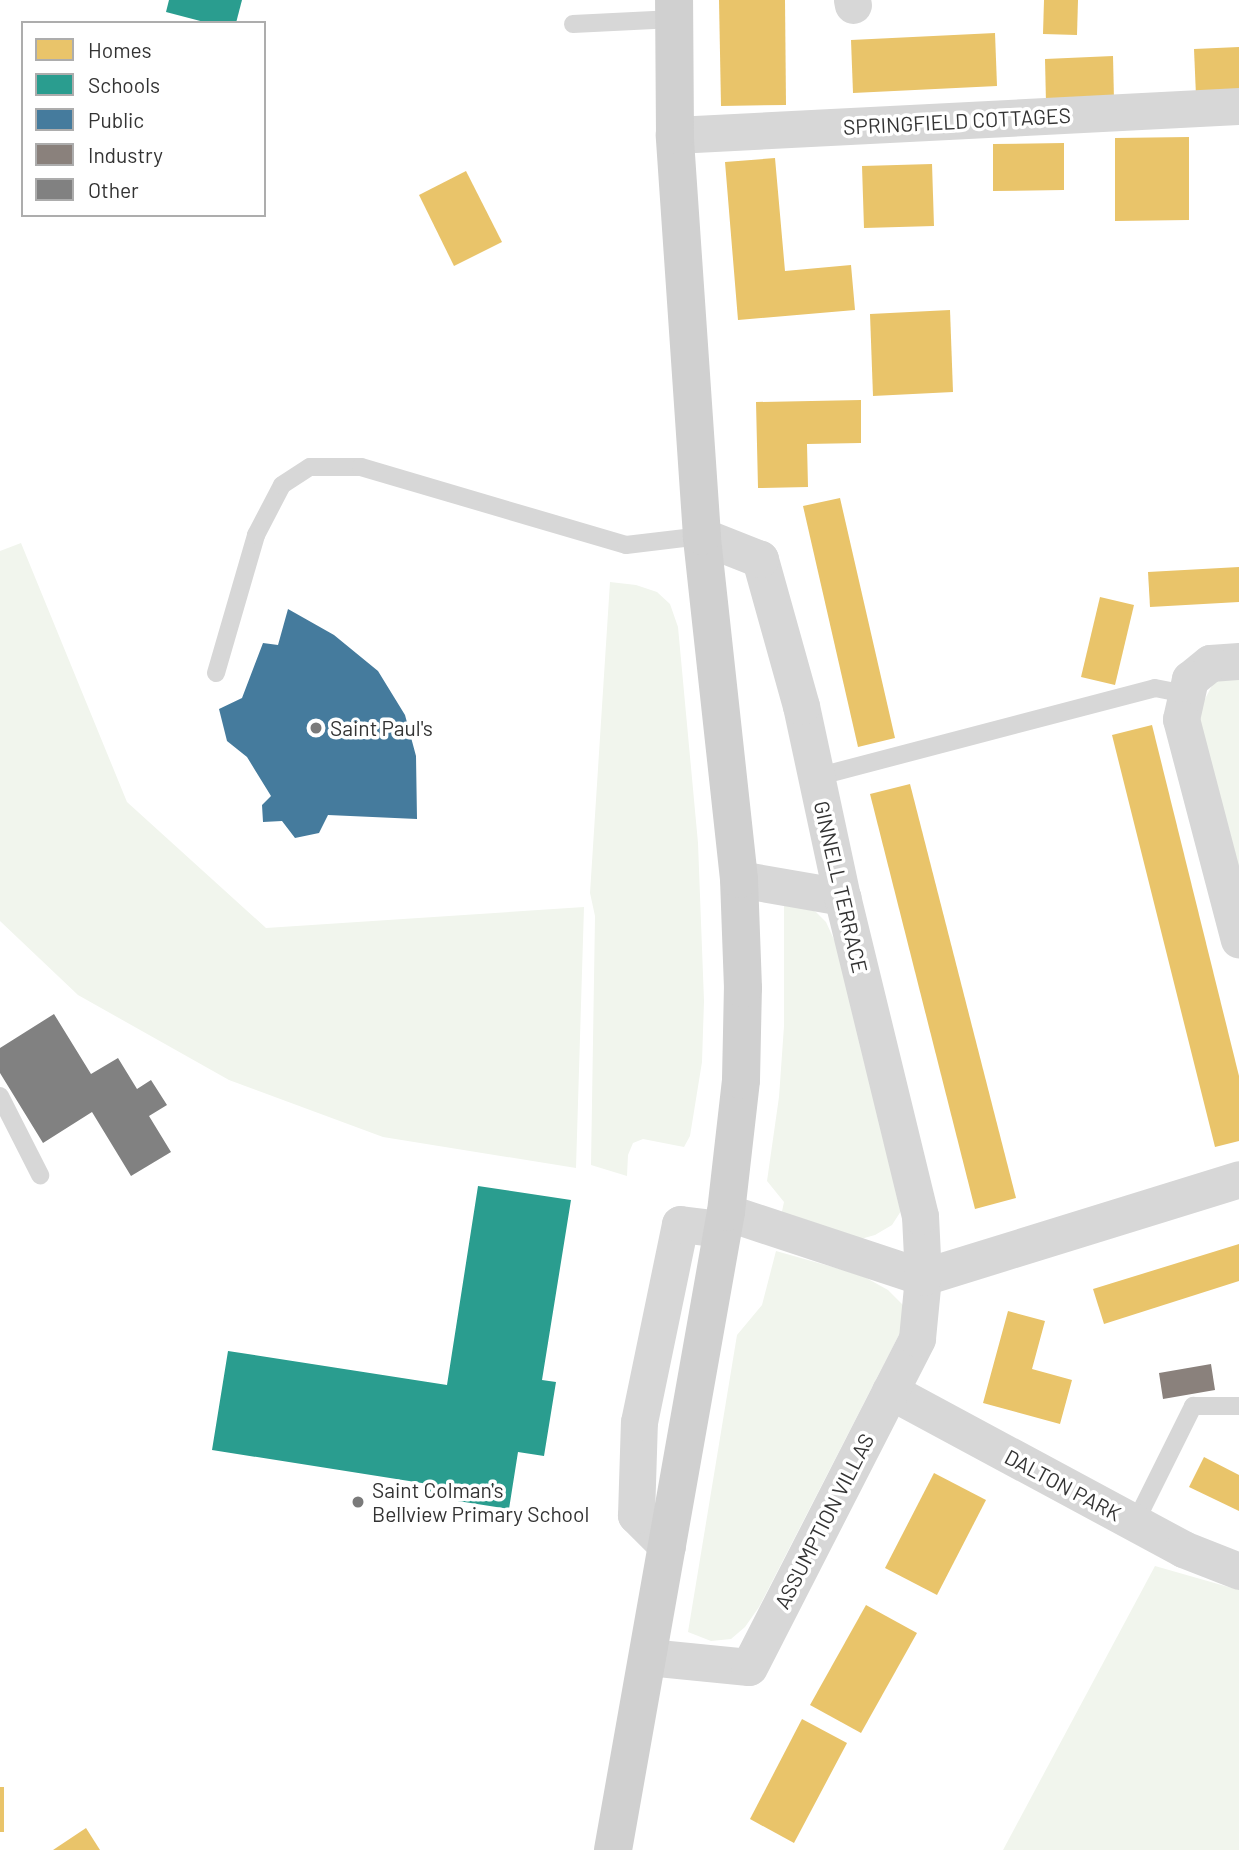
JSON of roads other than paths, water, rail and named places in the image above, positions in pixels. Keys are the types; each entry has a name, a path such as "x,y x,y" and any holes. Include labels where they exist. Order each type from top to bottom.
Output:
{"street":[{"path":"613,1850 723,1221 741,1080 743,988 739,879 702,536 675,135 674,9"},
{"name":"SPRINGFIELD COTTAGES","path":"675,135 1239,106"},
{"name":"GINNELL TERRACE","path":"702,536 760,559 801,706 842,897 920,1216 923,1277"},
{"path":"1239,661 1210,663 1191,679 1181,719 1239,940"},
{"path":"739,879 842,897"},
{"path":"723,1221 923,1277 1239,1179"},
{"name":"ASSUMPTION VILLAS","path":"648,1657 749,1667 917,1338 923,1277"},
{"name":"DALTON PARK","path":"890,1391 1183,1549 1239,1571"}],"lane":[{"path":"573,24 674,9"},
{"path":"216,673 256,535 282,485 310,467 361,467 626,545 702,536"},
{"path":"816,777 1155,688 1187,694"},
{"path":"0,1096 40,1175"},
{"path":"1135,1523 1193,1406 1239,1406"}],"place":[{"name":"Saint Paul's","path":"316,728"},
{"name":"Saint Colman's Bellview Primary School","path":"358,1502"}]}
